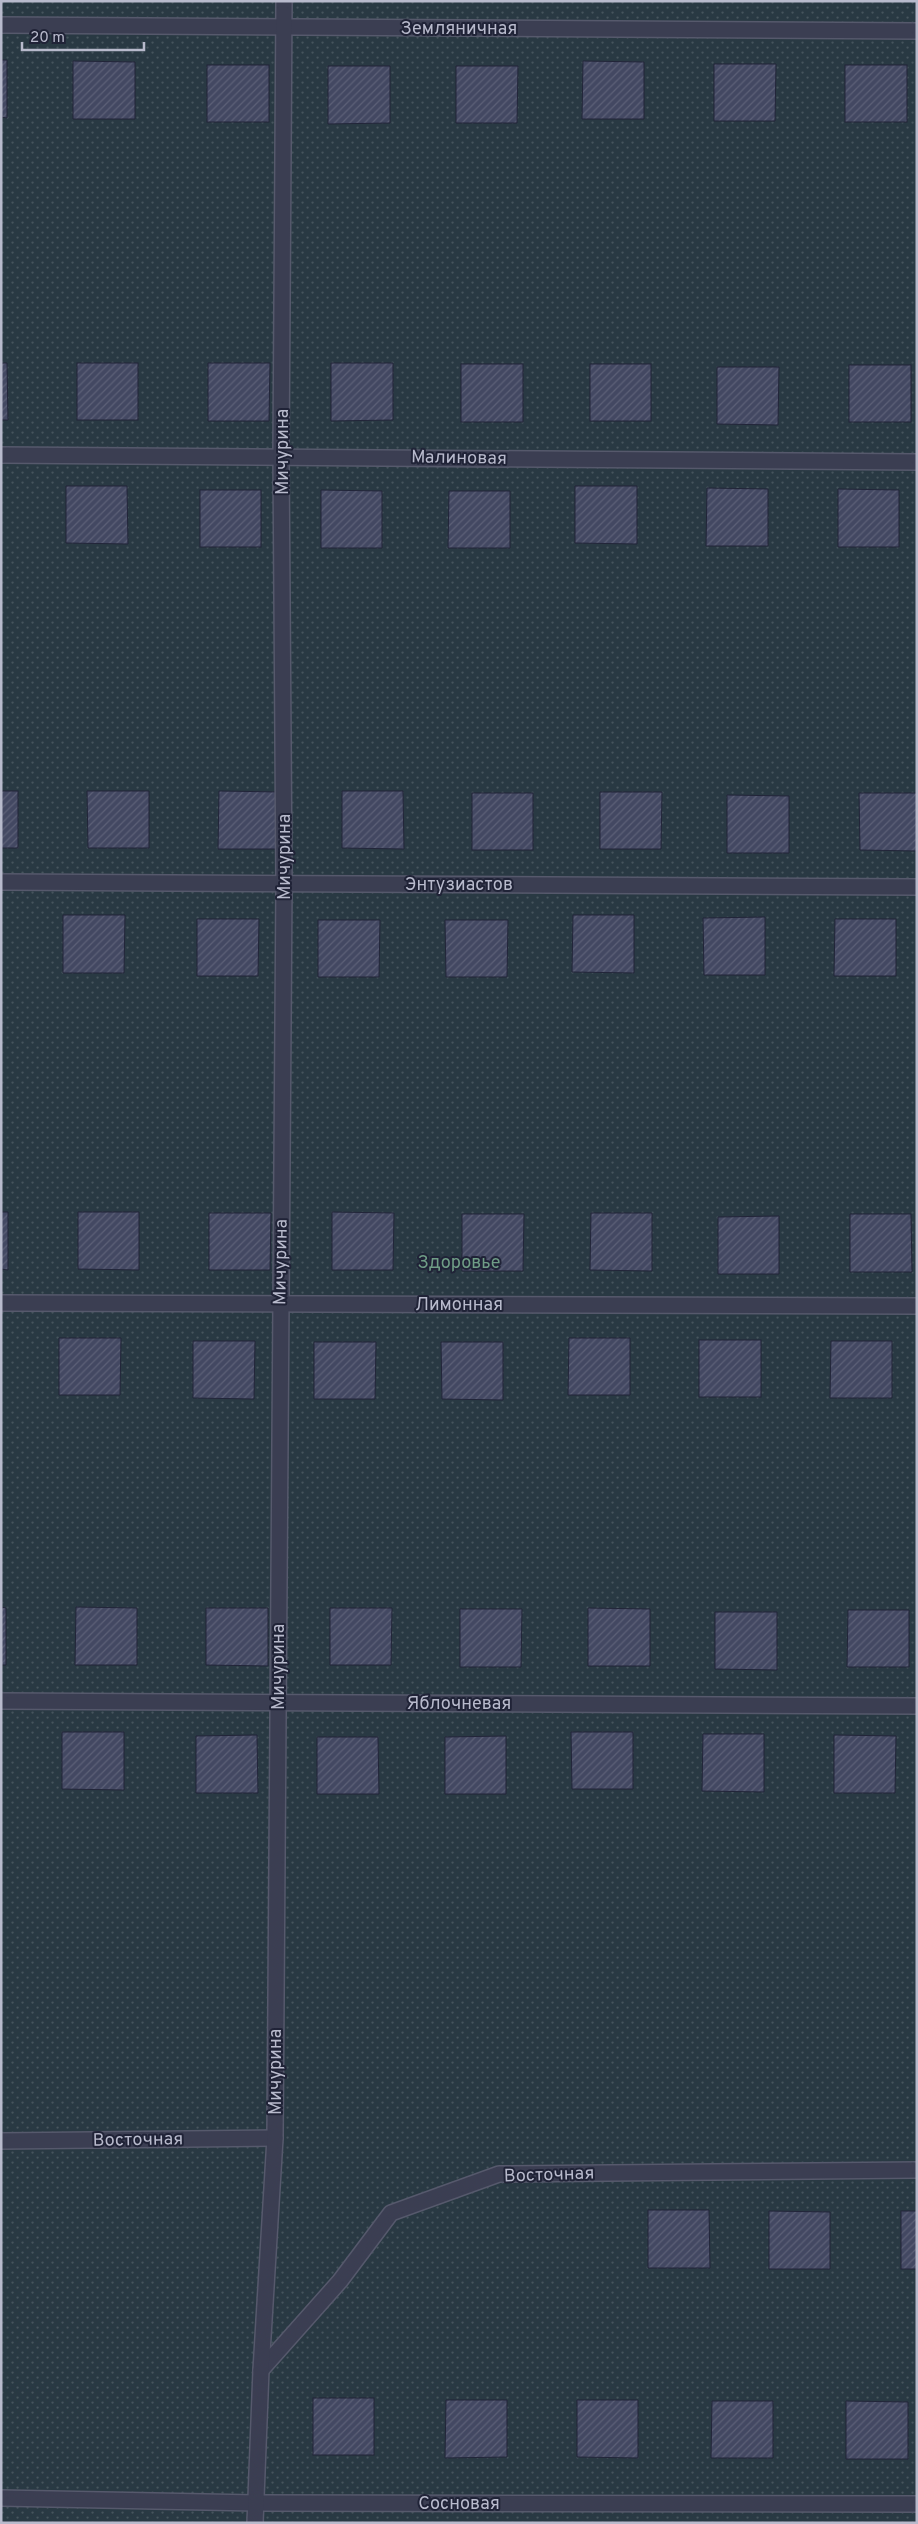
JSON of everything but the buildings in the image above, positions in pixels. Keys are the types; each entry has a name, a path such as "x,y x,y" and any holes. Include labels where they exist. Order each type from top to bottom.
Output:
{"street":[{"name":"Мичурина","path":"255,2523 261,2370 275,2138 279,1303 284,883 281,456 284,1"},
{"name":"Земляничная","path":"1,25 917,31"},
{"name":"Малиновая","path":"1,455 917,462"},
{"name":"Энтузиастов","path":"1,882 917,887"},
{"name":"Лимонная","path":"1,1303 917,1306"},
{"name":"Яблочневая","path":"1,1701 917,1706"},
{"name":"Восточная","path":"1,2141 275,2138"},
{"name":"Восточная","path":"261,2370 340,2282 391,2213 499,2174 917,2170"},
{"name":"Сосновая","path":"1,2498 256,2503 917,2504"}],"green space":[{"name":"Здоровье","path":"1,1 917,1 917,2523 1,2523"}]}
